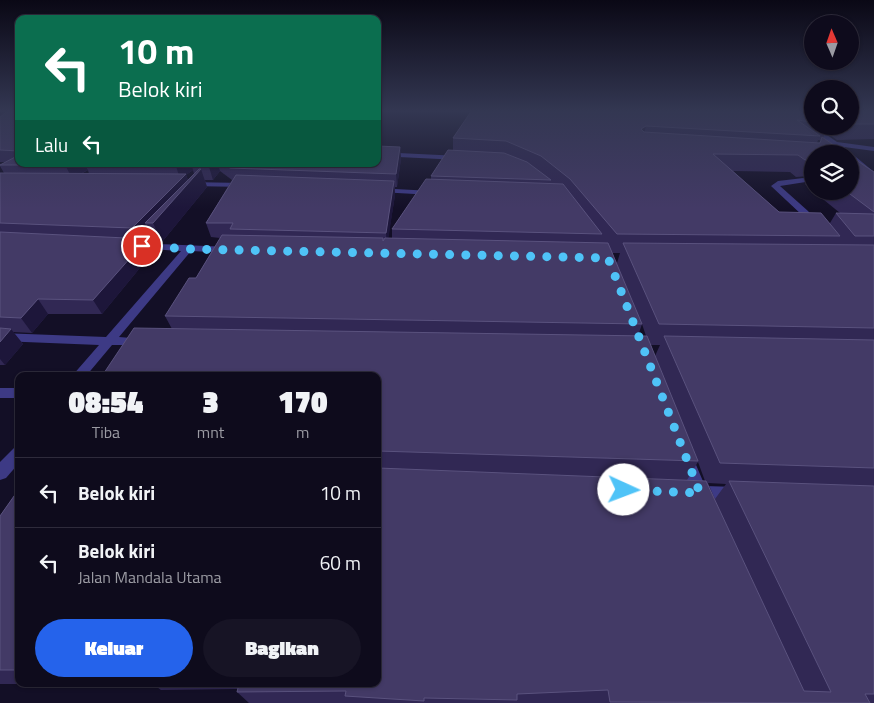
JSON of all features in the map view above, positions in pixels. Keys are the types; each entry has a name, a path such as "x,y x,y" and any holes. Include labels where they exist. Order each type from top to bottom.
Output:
{"street":[{"path":"831,143 874,149"},
{"path":"381,154 470,158"},
{"path":"859,162 872,174"},
{"path":"195,174 181,184 199,187 251,185"},
{"path":"861,174 872,174"},
{"path":"804,180 778,183 775,186 805,213 821,233"},
{"path":"368,190 446,193"},
{"path":"123,245 145,242 188,249 236,250"},
{"path":"83,372 188,249"},
{"path":"0,337 150,342"},
{"path":"0,393 15,393"},
{"path":"679,440 708,512"},
{"path":"7,467 15,457"},
{"path":"680,492 748,494"}],"building":[{"path":"0,143 15,143 15,151 0,150"},
{"path":"510,143 831,143 834,145 804,145 804,159 798,155 713,154 779,212 821,213 840,236 617,234 570,179 541,156"},
{"path":"381,146 400,147 396,174 228,167 381,167"},
{"path":"448,150 504,153 527,162 551,180 431,176"},
{"path":"15,157 15,165 0,165"},
{"path":"859,162 874,172 874,212 858,200"},
{"path":"201,169 153,223 145,223"},
{"path":"0,173 186,174 132,228 0,223"},
{"path":"236,175 394,181 386,233 230,229 233,223 206,223"},
{"path":"426,179 563,184 602,234 392,229"},
{"path":"836,213 874,214 874,236 855,236"},
{"path":"0,232 147,239 93,300 38,299 21,318 0,317"},
{"path":"222,235 383,238 383,241 385,238 608,243 642,324 165,316 189,278 196,278"},
{"path":"623,243 874,245 874,328 659,324"},
{"path":"0,328 11,329 0,342"},
{"path":"134,328 647,336 698,461 381,451 381,372 105,372"},
{"path":"664,336 874,340 874,468 720,463"},
{"path":"381,468 706,481 804,691 831,692 729,481 874,486 874,694 865,694 870,703 610,702 608,690 517,694 517,700 424,698 424,701 345,696 346,691 237,692 238,687 381,687"},
{"path":"15,495 15,670 0,670 0,516"}],"route":[{"path":"142,246 188,249 608,258 700,493 624,490"}]}
